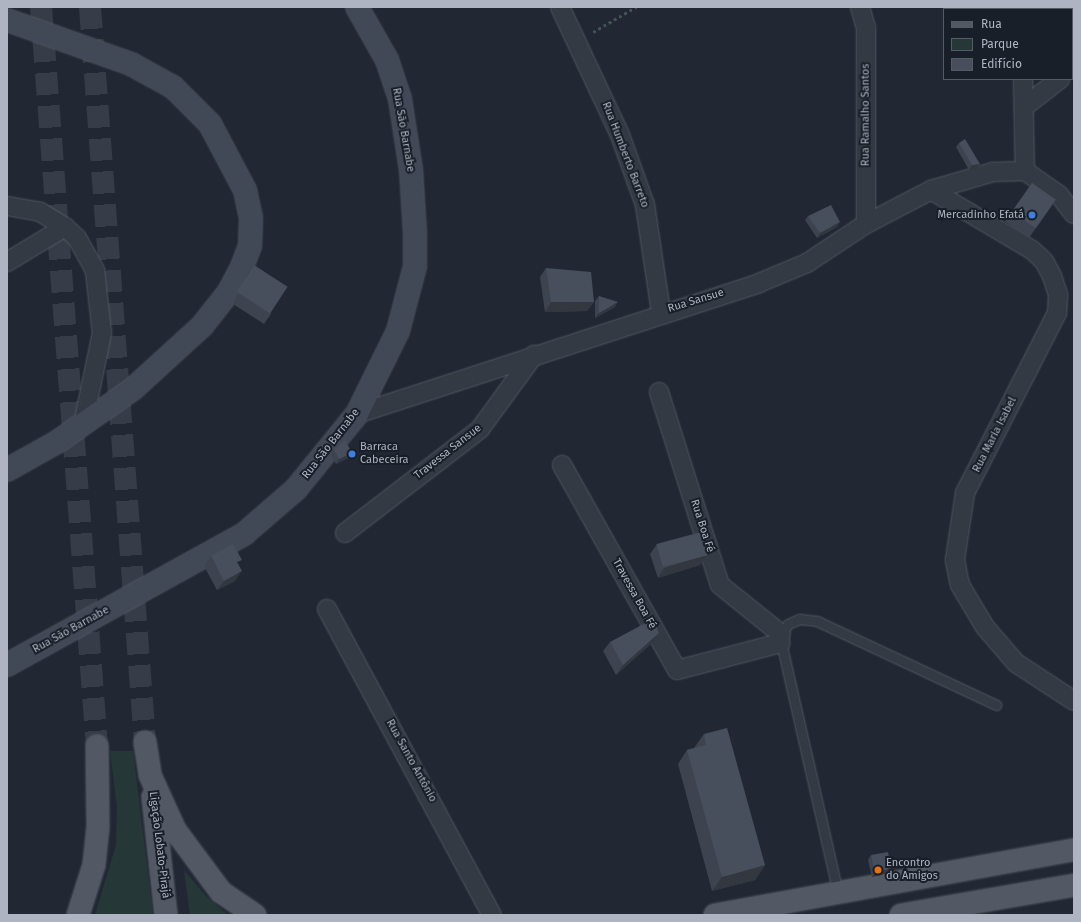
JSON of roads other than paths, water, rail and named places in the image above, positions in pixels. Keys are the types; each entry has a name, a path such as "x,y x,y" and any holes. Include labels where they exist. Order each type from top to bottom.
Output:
{"main road":[{"path":"145,742 150,776 175,830 202,870 221,892 254,915"},
{"path":"86,915 88,882 98,826 97,746"},
{"name":"Ligação Lobato-Pirajá","path":"150,776 166,915"},
{"path":"715,915 1074,850"},
{"path":"78,915 88,882"},
{"path":"901,915 967,909 1074,885"}],"street":[{"name":"Rua São Barnabe","path":"7,665 244,534 296,489 356,414 398,331 414,266 416,233 411,170 400,99 387,60 357,7"},
{"name":"Rua Humberto Barreto","path":"560,7 578,41 620,135 645,205 661,312"},
{"name":"Rua Ramalho Santos","path":"860,7 866,28 866,224"},
{"path":"7,20 131,64 173,87 210,124 245,190 251,218 250,246 228,293 167,361 83,425 7,470"},
{"path":"1023,80 1025,106 1025,171 1059,195 1074,214"},
{"path":"1025,106 1059,80"},
{"name":"Rua Sansue","path":"356,414 534,355 633,325 661,312 759,282 807,263 866,224 931,190 993,172 1025,171"},
{"name":"Rua Maria Isabel","path":"931,190 1032,250 1044,261 1052,276 1058,295 1057,313 965,494 954,560 960,585 985,627 1016,662 1074,700"},
{"path":"7,206 40,212 65,227 77,238 95,271 102,333 83,425"},
{"path":"7,262 65,227"},
{"name":"Travessa Sansue","path":"345,533 480,429 534,355"},
{"name":"Rua Boa Fé","path":"659,392 720,585 781,638"},
{"name":"Travessa Boa Fé","path":"562,465 676,670 781,638"},
{"name":"Rua Santo Antônio","path":"327,608 492,915"}],"lane":[{"path":"838,893 781,638 788,624 799,619 817,621 996,705"}],"tunnel":[{"path":"41,7 97,746"},
{"path":"90,7 145,742"}],"place":[{"name":"Mercadinho Efatá","path":"1032,215"},
{"name":"Barraca Cabeceira","path":"352,454"},
{"name":"Encontro do Amigos","path":"878,870"}]}
